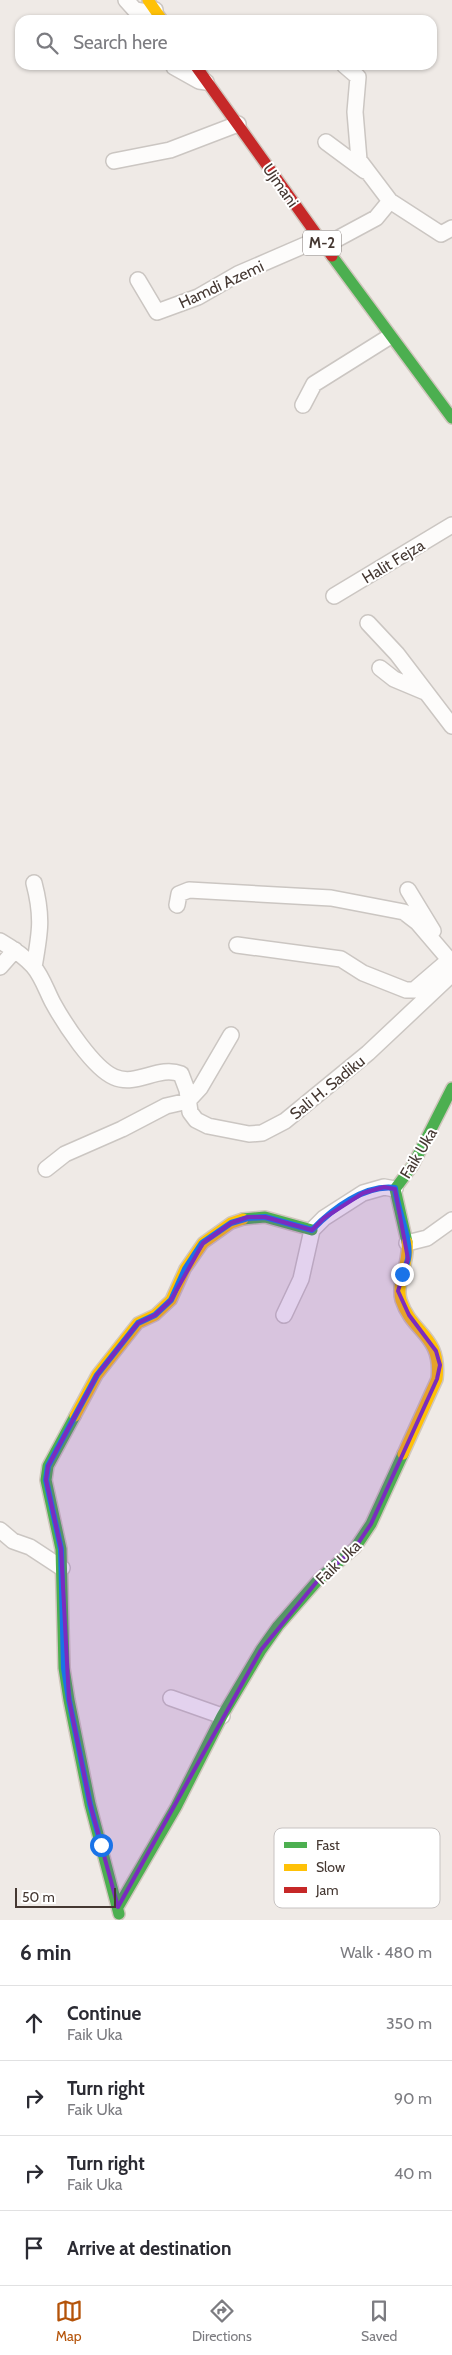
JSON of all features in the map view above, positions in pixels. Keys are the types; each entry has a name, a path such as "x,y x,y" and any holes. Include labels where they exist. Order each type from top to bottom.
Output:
{"street":[{"path":"126,0 135,10 155,10"},
{"path":"179,70 199,82 207,82"},
{"name":"Ujmani","path":"199,70 389,337 452,418"},
{"path":"350,70 358,77 355,96 359,160 390,201 441,234 452,228"},
{"path":"114,161 170,150 238,124"},
{"path":"326,142 367,172"},
{"path":"322,243 376,218 390,201"},
{"name":"Hamdi Azemi","path":"138,280 157,312 198,298 238,274 322,243"},
{"path":"303,405 314,384 389,337"},
{"name":"Halit Fejza","path":"334,596 452,525"},
{"path":"368,623 397,654 452,726"},
{"path":"380,668 394,679 425,692"},
{"path":"34,883 41,908 41,928 34,967"},
{"path":"177,905 179,894 189,890 331,898 404,912 410,915 435,942 451,966 414,990 406,990 363,973 341,959 237,946"},
{"path":"408,890 433,932 435,942"},
{"name":"Sali H. Sadiku","path":"0,941 15,950 34,967 55,1006 86,1051 102,1069 113,1076 125,1080 171,1070 180,1074 187,1090 190,1112 196,1120 208,1126 249,1134 262,1133 274,1127 368,1053 451,966"},
{"path":"0,967 15,950"},
{"path":"46,1169 64,1154 122,1129 166,1106 188,1101 200,1088 231,1035"},
{"name":"Faik Uka","path":"118,1907 176,1807 222,1716 278,1626 319,1579 344,1558 364,1537 437,1379 446,1369 436,1351 402,1304 398,1291 408,1259 407,1243 396,1205 395,1188 413,1165 452,1088"},
{"name":"Faik Uka","path":"312,1230 324,1218 364,1193 384,1187 395,1188"},
{"path":"120,1920 90,1804 69,1700 64,1668 60,1535 46,1480 48,1466 97,1375 138,1323 155,1315 171,1300 192,1256 202,1243 215,1232 231,1223 248,1218 265,1217 312,1230 301,1279 284,1315"},
{"path":"407,1243 428,1238 452,1220"},
{"path":"0,1530 13,1541 30,1547 62,1568"},
{"path":"171,1698 222,1716"}],"highlighted area":[{"path":"384,1187 395,1189 408,1259 398,1291 409,1315 436,1351 440,1365 437,1379 371,1524 355,1548 319,1579 261,1650 118,1907 90,1804 69,1700 61,1549 46,1480 48,1466 97,1375 138,1323 155,1315 171,1300 203,1243 231,1223 248,1217 265,1217 312,1230 324,1218 363,1193"}],"traffic: fast":[{"path":"332,256 452,418"},
{"path":"407,1242 395,1189 413,1165 452,1088"},
{"path":"243,1219 265,1217 312,1230"},
{"path":"75,1416 48,1466 46,1480 61,1549 64,1668 69,1700 90,1804 119,1914"},
{"path":"118,1907 176,1807 222,1716 261,1650 278,1626 319,1579 355,1548 371,1524 403,1454"}],"traffic: slow":[{"path":"148,0 158,15"},
{"path":"75,1416 97,1375 138,1323 155,1315 171,1300 185,1269 203,1243 231,1223 243,1219"},
{"path":"403,1454 437,1379 437,1364 431,1344 412,1320 401,1300 400,1286 407,1257 407,1242"}],"traffic: jam":[{"path":"199,70 332,256"}],"route":[{"path":"101,1845 90,1804 64,1668 60,1535 46,1480 48,1466 97,1375 138,1323 155,1315 171,1300 192,1256 202,1243 215,1232 231,1223 248,1218 265,1217 312,1230 324,1218 364,1193 384,1187 395,1188 396,1205 407,1243 408,1259 402,1274"}]}
